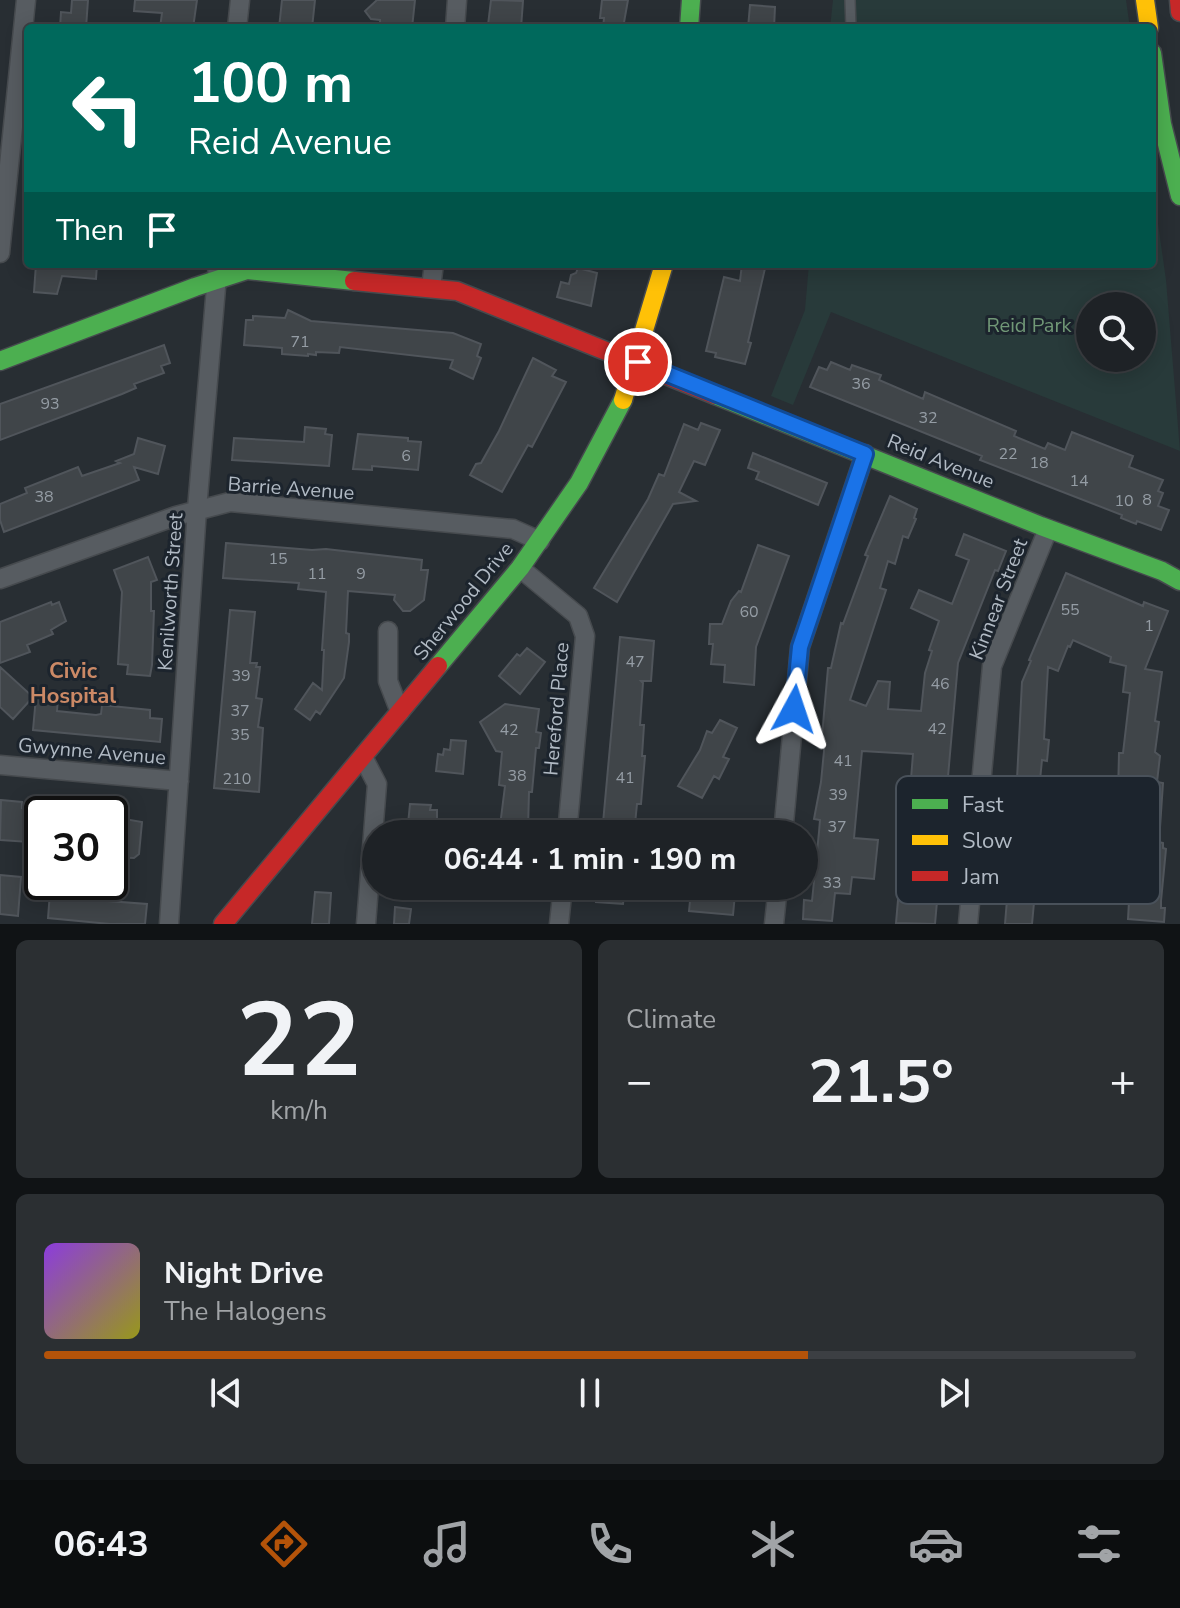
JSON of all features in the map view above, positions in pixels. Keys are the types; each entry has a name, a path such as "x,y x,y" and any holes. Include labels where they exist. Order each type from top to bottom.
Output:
{"main road":[{"path":"689,24 691,0"},
{"path":"1145,0 1148,24"},
{"path":"1179,0 1180,12"},
{"path":"1156,81 1162,124 1180,196"},
{"name":"Sherwood Drive","path":"223,924 520,568 579,483 628,391 663,268"},
{"name":"Reid Avenue","path":"0,361 217,272 247,270 457,291 1048,529 1162,571 1180,581"}],"street":[{"path":"0,253 26,0"},
{"path":"237,24 240,0"},
{"path":"455,24 457,0"},
{"path":"431,287 433,268"},
{"name":"Kenilworth Street","path":"169,924 197,509 217,272"},
{"path":"784,820 800,647 865,454"},
{"name":"Barrie Avenue","path":"0,579 197,509 230,502 513,529 540,541"},
{"name":"Kinnear Street","path":"982,776 992,666 1048,529"},
{"name":"Hereford Place","path":"520,568 578,616 585,636 568,820"},
{"path":"388,631 388,681 400,712"},
{"path":"363,757 377,784 366,924"},
{"name":"Gwynne Avenue","path":"0,765 179,781"},
{"path":"559,924 562,900"},
{"path":"774,924 777,900"},
{"name":"Kinnear Street","path":"968,924 970,904"}],"lane":[{"path":"850,0 851,24"}],"green space":[{"path":"833,0 1126,0 1129,24 830,24"},
{"name":"Reid Park","path":"1156,209 1166,280 1180,451 831,312 793,405 771,396 805,310 809,268 1156,268"}],"building":[{"path":"72,0 88,0 86,24 60,24 61,12 71,13"},
{"path":"135,0 197,0 194,24 161,24 162,13 134,11"},
{"path":"282,0 315,0 312,24 279,24"},
{"path":"377,0 415,0 412,24 380,24 380,20 371,19 365,11"},
{"path":"491,0 523,1 521,24 488,24"},
{"path":"602,0 628,0 624,24 603,24 604,18 600,18"},
{"path":"750,5 775,7 774,24 748,24"},
{"path":"36,268 97,268 96,279 62,276 57,294 34,292"},
{"path":"578,268 597,273 591,306 557,297 561,282 569,284 571,275"},
{"path":"742,268 765,268 745,364 715,357 716,353 706,351 724,277 740,281"},
{"path":"288,310 311,321 453,333 481,344 477,356 481,358 473,379 450,368 453,360 340,347 339,353 316,352 316,355 308,356 282,354 282,348 244,345 246,320 253,320 253,316 285,318"},
{"path":"164,345 170,363 161,366 164,373 134,384 136,388 122,394 0,440 0,404"},
{"path":"533,358 556,370 552,376 566,382 532,447 528,445 502,492 470,475 476,464 481,463 499,431"},
{"path":"831,362 850,370 852,365 881,375 879,380 923,399 925,392 1016,431 1014,436 1045,449 1048,443 1065,450 1072,432 1133,456 1129,467 1163,480 1158,491 1163,493 1158,506 1169,510 1161,530 1121,518 1122,515 980,460 982,456 810,387 819,367 827,370"},
{"path":"701,423 720,430 705,465 694,461 679,492 696,501 673,504 617,602 594,588 648,499 659,474 664,476 684,424 698,430"},
{"path":"305,427 326,429 325,434 332,435 329,466 232,460 234,438 304,442"},
{"path":"358,434 421,442 418,470 372,466 372,470 353,469"},
{"path":"138,438 165,446 158,474 134,467 139,480 4,532 0,504 27,493 25,488 78,467 82,476 120,463 116,461 134,454"},
{"path":"753,453 827,483 818,505 756,479 759,472 748,468"},
{"path":"890,496 917,509 908,538 903,536 895,564 888,561 880,588 886,590 850,700 866,706 878,681 890,682 888,709 921,711 925,673 932,651 929,650 939,621 911,608 919,590 952,604 969,560 956,555 964,534 1006,551 998,571 995,570 958,663 948,776 911,776 913,754 862,751 854,838 878,840 874,879 852,877 850,894 835,893 832,921 803,919 804,900 818,900 820,820 814,819 824,751 822,736 828,668 831,668 841,623 868,556 865,555"},
{"path":"226,543 326,549 422,560 421,570 428,570 424,600 410,611 403,611 394,600 395,595 348,591 346,633 349,634 349,642 344,678 320,714 316,711 310,720 295,709 313,683 322,690 326,592 298,589 299,583 223,578"},
{"path":"758,545 789,556 756,647 754,685 724,682 725,665 711,664 713,644 709,644 710,624 722,624 731,601 741,592"},
{"path":"148,557 157,580 151,582 151,611 154,611 150,676 127,674 128,665 118,664 122,592 114,570"},
{"path":"1066,573 1143,606 1144,602 1168,611 1145,669 1162,672 1155,721 1159,722 1155,752 1160,756 1158,776 1118,776 1119,753 1123,753 1130,693 1123,692 1126,666 1110,662 1111,657 1073,640 1058,671 1048,667 1044,739 1049,740 1047,761 1042,760 1040,776 1017,776 1022,682"},
{"path":"51,602 52,605 59,602 66,621 51,630 53,634 27,645 30,652 0,663 0,622"},
{"path":"230,610 255,612 250,663 257,663 256,667 260,667 256,698 262,699 258,727 263,728 259,792 214,788"},
{"path":"620,637 654,641 651,681 641,681 640,725 644,725 642,756 645,756 641,804 637,804 635,820 603,820"},
{"path":"527,648 545,662 520,694 499,676 517,654 520,656"},
{"path":"0,667 33,697 13,719 0,707"},
{"path":"36,697 58,698 57,711 96,715 101,714 102,705 150,710 150,718 162,719 160,742 33,730"},
{"path":"505,704 539,709 536,732 541,733 539,748 536,748 532,792 529,792 528,820 501,820 505,786 499,785 502,752 496,751 480,722"},
{"path":"720,720 737,728 723,757 729,759 719,779 714,776 702,798 678,786 700,750 707,731 712,733"},
{"path":"451,740 466,741 463,774 436,771 438,754 443,755 444,749 450,750"},
{"path":"1160,782 1163,783 1160,827"},
{"path":"1,800 22,802 24,842 0,840"},
{"path":"410,804 431,805 430,810 437,810 437,820 408,820"},
{"path":"128,820 142,822 139,854 128,858"},
{"path":"1160,842 1163,843 1166,849 1161,901 1161,908 1165,908 1164,922 1128,919 1129,904 1160,904"},
{"path":"0,875 21,877 18,916 0,914"},
{"path":"315,892 331,893 329,924 312,924"},
{"path":"49,900 108,900 147,904 145,924 48,918"},
{"path":"596,900 623,900 623,904"},
{"path":"734,900 733,915 689,911 690,901"},
{"path":"898,904 937,904 935,924 896,923"},
{"path":"1007,904 1034,904 1032,924 1005,924"},
{"path":"395,907 411,909 409,924 394,924"}],"traffic: fast":[{"path":"689,24 691,0"},
{"path":"1156,81 1162,124 1180,196"},
{"path":"0,361 247,270 354,281"},
{"path":"715,395 1041,526 1162,571 1180,581"},
{"path":"438,666 520,568 579,483 623,400"}],"traffic: slow":[{"path":"1145,0 1148,24"},
{"path":"623,400 663,268"}],"traffic: jam":[{"path":"1179,0 1180,12"},
{"path":"354,281 457,291 715,395"},
{"path":"223,924 438,666"}],"district":[{"name":"Civic Hospital","path":"73,682"}],"route":[{"path":"638,362 865,454 800,647 794,709"}]}
